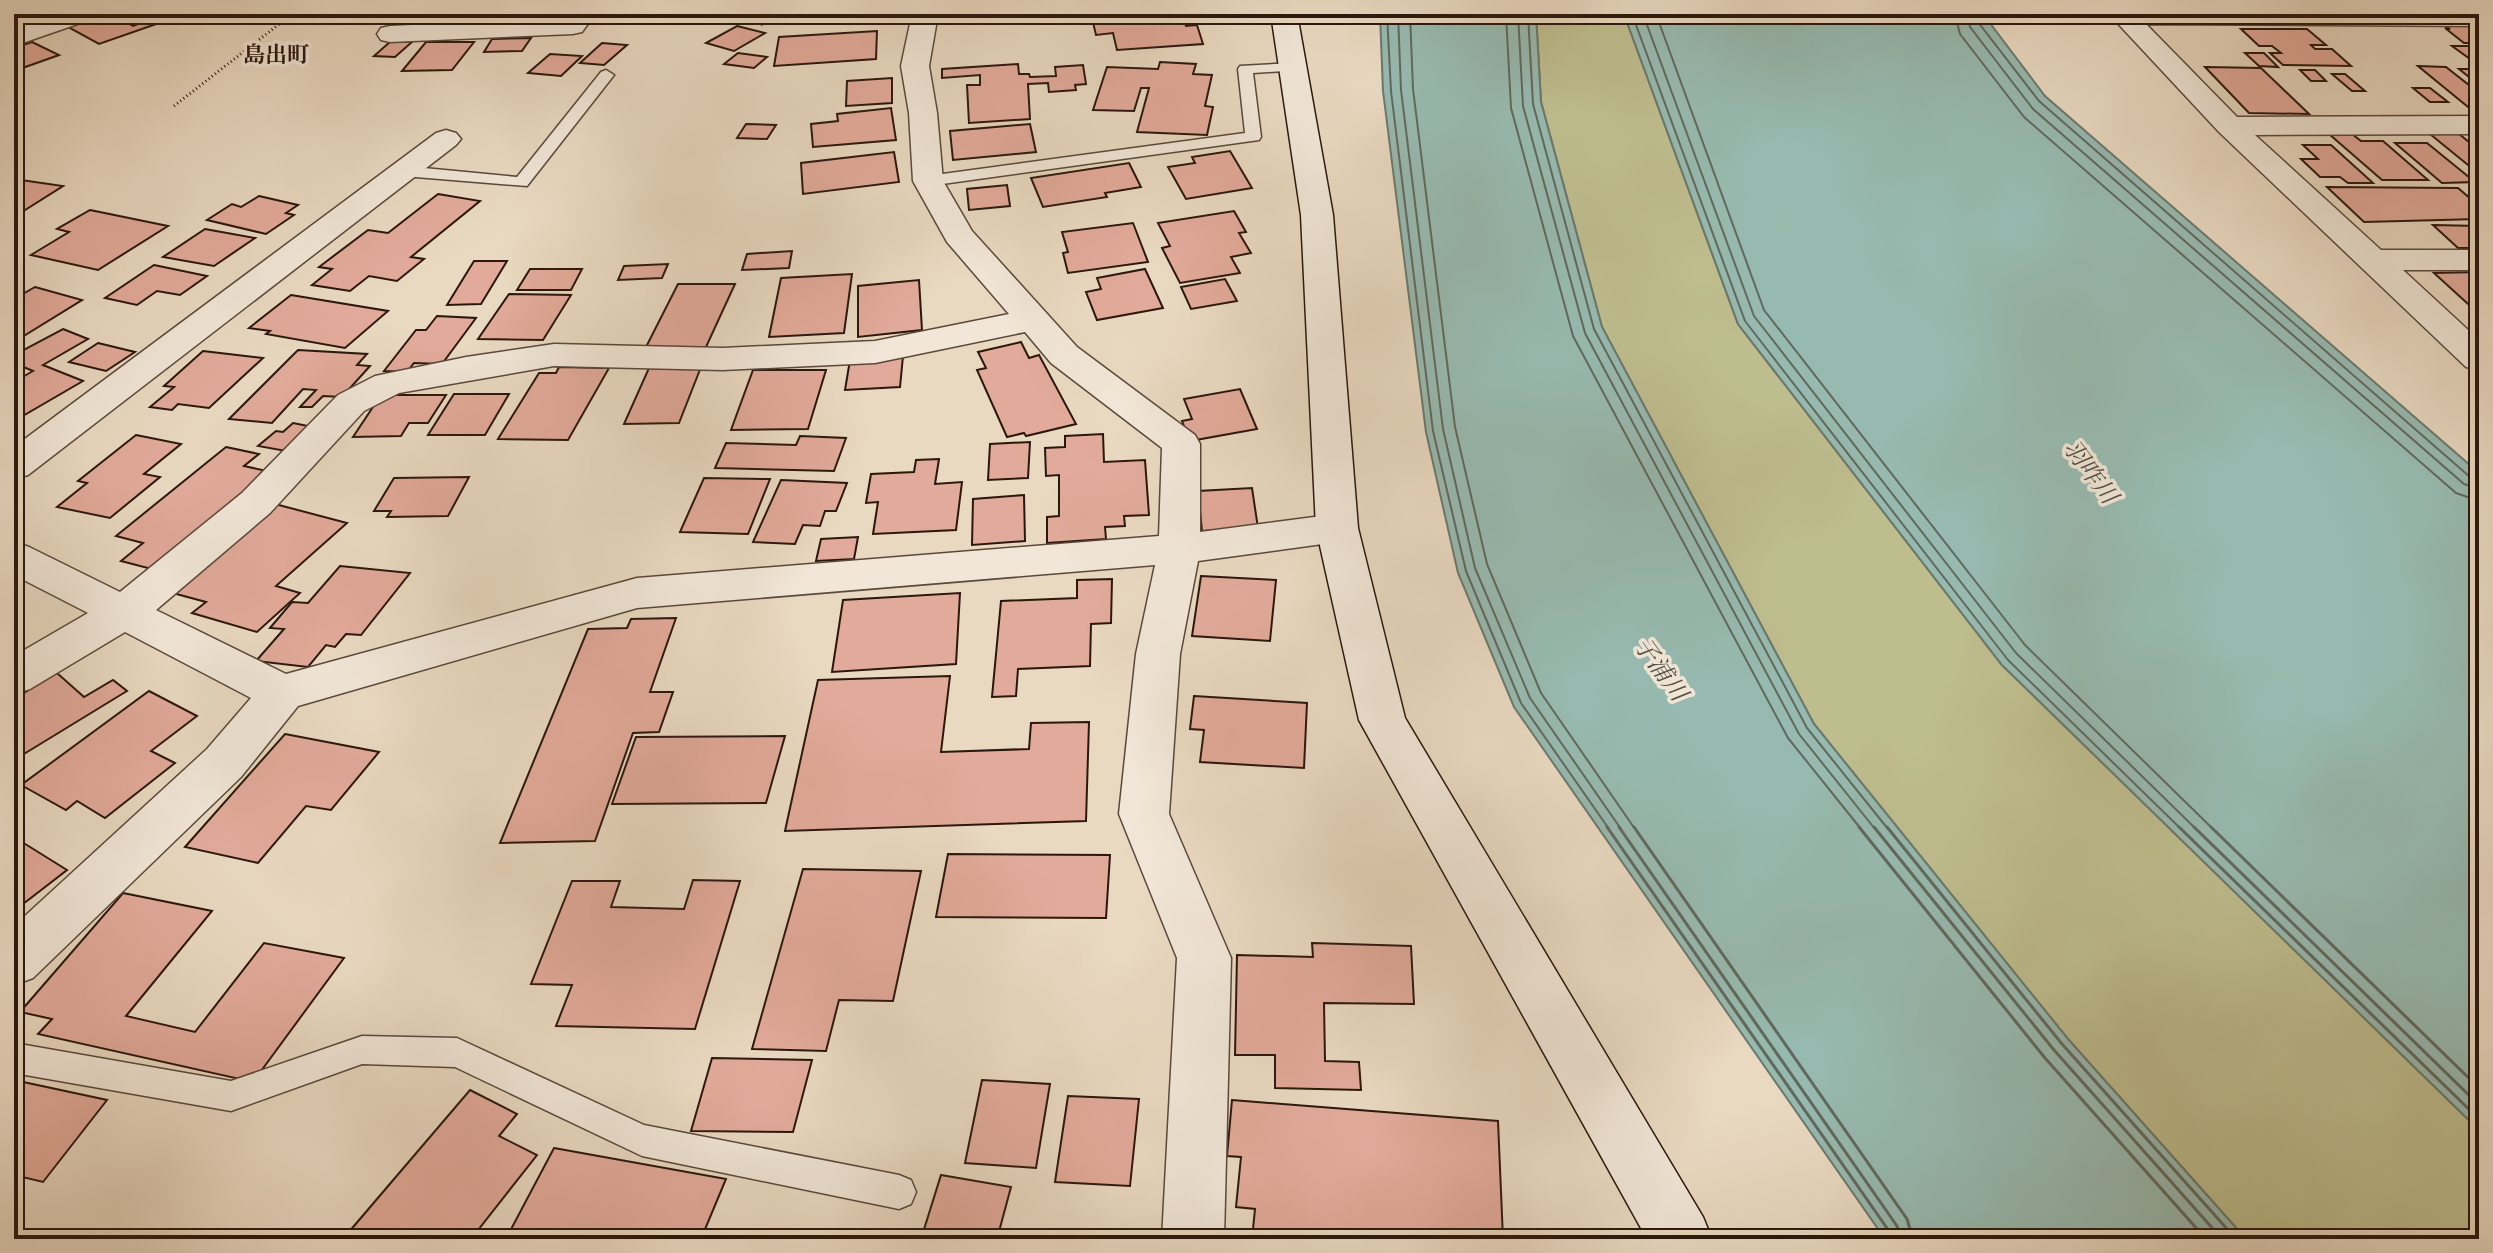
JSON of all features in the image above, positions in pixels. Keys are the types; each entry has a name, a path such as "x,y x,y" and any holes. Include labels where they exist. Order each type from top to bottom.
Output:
{"street":[{"path":"14,38 83,14"},
{"path":"390,34 573,26 582,14"},
{"path":"925,14 915,66 923,113 928,181 958,235 1064,355 1181,444 1179,549 1158,654 1144,814 1204,958 1193,1239"},
{"path":"1284,14 1317,215 1337,528 1382,720 1681,1239"},
{"path":"2123,15 2479,18"},
{"path":"2123,15 2229,126 2479,359"},
{"path":"2229,126 2479,125"},
{"path":"14,466 446,139"},
{"path":"2372,260 2479,260"},
{"path":"14,677 123,613 256,503 351,403 388,384 554,355 723,359 875,352 1033,320"},
{"path":"14,961 224,763 282,693 637,593 1179,549 1337,528"},
{"path":"14,557 282,693"}],"lane":[{"path":"928,181 1253,137 1245,69 1294,67"},
{"path":"403,171 521,182 606,75"},
{"path":"14,1058 231,1096 362,1050 457,1053 642,1140 899,1192"}],"path":[{"path":"174,106 292,14"},
{"path":"761,25 783,14"}],"shaded area":[{"path":"1536,14 1624,14 1738,324 2002,665 2479,1130 2479,1239 2246,1239 2068,1039 1814,724 1602,327 1541,102"}],"water":[{"name":"子浦川","path":"1380,14 1536,14 1541,102 1602,327 1814,724 2068,1039 2246,1239 1885,1239 1514,707 1458,573 1426,432 1383,91"},
{"name":"羽咋川","path":"1624,14 1983,14 2045,96 2479,473 2479,1130 2002,665 1738,324"}],"building":[{"path":"107,14 133,14 119,18 133,26 154,18 162,22 99,44 68,27"},
{"path":"1091,14 1182,14 1186,26 1197,25 1203,44 1117,50 1113,33 1096,35"},
{"path":"2441,22 2479,22 2479,43 2464,43"},
{"path":"737,26 765,33 734,51 706,43"},
{"path":"2241,29 2307,29 2326,45 2311,45 2315,49 2332,49 2351,66 2283,65 2270,53 2281,53 2272,46 2259,46"},
{"path":"877,31 876,59 774,66 779,37"},
{"path":"531,38 522,51 484,52 492,39"},
{"path":"391,41 412,42 395,57 374,56"},
{"path":"32,42 59,55 14,71 14,48"},
{"path":"426,42 474,42 452,70 402,71"},
{"path":"602,43 627,45 604,65 580,63"},
{"path":"2452,46 2479,46 2479,64 2477,64"},
{"path":"738,53 767,57 754,68 724,64"},
{"path":"2245,53 2264,53 2278,67 2259,66"},
{"path":"550,54 582,56 561,76 528,73"},
{"path":"1160,62 1196,64 1193,74 1212,75 1205,106 1213,107 1207,135 1137,132 1149,88 1141,88 1134,111 1093,110 1107,67 1158,69"},
{"path":"1018,64 1019,74 1029,74 1030,77 1056,76 1055,67 1083,65 1086,84 1075,85 1076,90 1049,92 1048,83 1028,84 1030,119 969,123 967,85 980,85 980,75 942,78 942,69"},
{"path":"2418,66 2446,67 2479,93 2479,116"},
{"path":"2205,67 2261,68 2309,114 2249,113"},
{"path":"2459,69 2479,69 2479,85"},
{"path":"2300,70 2315,70 2326,81 2311,81"},
{"path":"2332,74 2345,74 2365,91 2352,91"},
{"path":"892,78 892,103 846,106 847,81"},
{"path":"2413,88 2430,88 2448,102 2430,102"},
{"path":"891,108 896,140 813,147 811,124 838,121 837,114"},
{"path":"746,124 776,125 767,139 737,138"},
{"path":"1030,124 1036,152 953,160 950,131"},
{"path":"2329,134 2352,134 2361,141 2383,141 2428,180 2382,180"},
{"path":"2430,134 2459,134 2479,150 2479,174"},
{"path":"2395,143 2427,143 2475,182 2442,183"},
{"path":"2303,145 2331,145 2373,183 2348,183 2340,177 2320,177 2301,159 2318,159"},
{"path":"1230,151 1252,188 1186,199 1168,167 1195,163 1192,157"},
{"path":"894,152 899,182 803,194 801,163"},
{"path":"1129,163 1141,187 1105,193 1107,197 1043,207 1031,178"},
{"path":"14,179 63,186 14,217"},
{"path":"1007,185 1010,206 969,210 967,189"},
{"path":"2327,187 2458,188 2479,206 2479,219 2364,222"},
{"path":"438,194 480,201 411,257 424,259 397,281 369,276 350,291 312,285 332,269 319,267 368,230 388,233"},
{"path":"259,196 298,205 286,213 294,215 266,234 207,220 232,204 241,207"},
{"path":"90,210 168,226 98,270 31,255 69,232 57,229"},
{"path":"1234,211 1246,232 1239,233 1251,253 1231,257 1240,273 1180,283 1162,248 1170,246 1158,223"},
{"path":"1133,223 1148,262 1068,273 1063,253 1068,252 1062,232"},
{"path":"2433,225 2479,226 2479,248 2458,248"},
{"path":"205,229 255,238 214,266 163,257"},
{"path":"792,251 789,268 742,270 747,254"},
{"path":"474,261 507,261 481,304 447,305"},
{"path":"668,264 662,278 618,280 624,266"},
{"path":"154,265 207,276 180,295 157,291 137,305 105,298"},
{"path":"530,269 582,269 571,290 517,290"},
{"path":"1145,269 1163,308 1097,320 1086,292 1101,289 1097,278"},
{"path":"2479,272 2479,314 2434,273"},
{"path":"852,274 844,333 769,337 781,278"},
{"path":"1225,279 1237,301 1191,309 1181,287"},
{"path":"919,280 922,330 858,337 858,286"},
{"path":"678,284 735,284 706,347 646,347"},
{"path":"35,287 82,300 14,342 14,299"},
{"path":"509,294 571,295 543,340 478,339"},
{"path":"291,295 388,311 345,348 266,334 270,331 249,328"},
{"path":"437,316 476,318 442,364 414,363 407,372 384,371 416,330 426,330"},
{"path":"63,329 88,339 43,365 83,381 14,421 14,382 33,371 14,363 14,355"},
{"path":"1021,342 1029,358 1039,355 1076,424 1026,436 1024,433 1007,437 977,370 986,368 978,352"},
{"path":"98,343 135,352 106,371 69,362"},
{"path":"298,350 367,354 357,365 370,366 342,397 323,396 312,407 300,407 316,390 303,389 272,423 229,419"},
{"path":"203,351 263,358 209,408 178,404 172,410 150,407 174,387 164,386"},
{"path":"903,356 900,387 845,390 850,360"},
{"path":"559,367 609,368 568,440 498,439 539,373 556,373"},
{"path":"701,367 679,423 624,424 649,368"},
{"path":"753,370 826,370 808,429 731,430"},
{"path":"1240,389 1257,429 1190,441 1182,421 1192,419 1184,399"},
{"path":"454,394 509,394 485,435 428,435"},
{"path":"381,395 446,395 428,423 409,423 401,436 353,437"},
{"path":"293,423 313,427 286,451 258,446 276,431 283,432"},
{"path":"1103,434 1104,462 1145,460 1149,515 1124,516 1125,526 1105,527 1106,539 1047,543 1047,517 1059,516 1059,475 1046,476 1045,448 1065,447 1065,436"},
{"path":"136,435 181,444 144,474 160,477 110,518 57,507 87,483 78,481"},
{"path":"800,436 846,438 834,471 715,468 726,443 796,445"},
{"path":"1030,442 1028,478 988,480 990,444"},
{"path":"226,447 259,454 244,466 267,471 163,572 121,561 143,543 116,536"},
{"path":"939,459 935,484 962,482 956,530 873,534 878,502 866,503 871,474 914,472 916,460"},
{"path":"469,477 448,516 387,517 391,511 374,511 394,478"},
{"path":"704,478 770,479 748,534 680,532"},
{"path":"781,480 847,483 836,511 825,511 820,526 803,525 795,544 753,542"},
{"path":"1252,488 1258,528 1202,531 1198,491"},
{"path":"1024,495 1025,541 972,545 973,499"},
{"path":"275,504 347,523 276,586 300,593 257,632 192,613 206,602 169,592"},
{"path":"858,537 854,559 816,561 821,539"},
{"path":"340,566 410,573 361,635 346,634 335,647 326,645 308,667 256,661 284,629 270,628 292,602 308,603"},
{"path":"1201,576 1276,580 1270,641 1192,636"},
{"path":"1112,579 1111,623 1091,624 1090,666 1018,669 1016,696 992,697 1001,601 1077,598 1077,580"},
{"path":"960,593 956,664 832,672 843,600"},
{"path":"676,618 650,692 673,692 659,732 633,733 595,841 500,843 588,629 627,628 631,619"},
{"path":"57,673 84,697 113,680 127,691 14,760 14,699"},
{"path":"950,676 941,752 1029,749 1031,723 1089,722 1086,821 785,831 818,680"},
{"path":"149,691 197,716 151,751 175,763 105,818 77,801 66,810 21,785"},
{"path":"1194,696 1307,703 1304,768 1200,762 1204,730 1190,729"},
{"path":"285,734 379,752 331,810 306,806 258,863 185,847"},
{"path":"785,736 766,803 612,804 636,737"},
{"path":"14,837 67,870 14,911"},
{"path":"948,854 1110,855 1106,918 936,917"},
{"path":"803,869 921,871 893,1001 839,1000 826,1051 752,1049"},
{"path":"693,880 740,881 695,1029 556,1026 572,985 531,984 572,881 620,881 611,907 684,909"},
{"path":"123,893 212,911 126,1016 195,1032 264,943 344,958 253,1082 38,1034 52,1019 20,1012"},
{"path":"1312,943 1411,946 1414,1004 1324,1003 1325,1061 1359,1062 1361,1090 1275,1088 1275,1055 1235,1055 1237,955 1313,957"},
{"path":"712,1058 812,1060 793,1132 691,1131"},
{"path":"14,1080 107,1100 43,1182 14,1175"},
{"path":"982,1080 1050,1084 1036,1168 965,1163"},
{"path":"470,1090 517,1114 499,1136 537,1155 471,1239 355,1239 357,1237 348,1233"},
{"path":"1068,1096 1139,1099 1130,1186 1055,1182"},
{"path":"1232,1100 1498,1121 1503,1239 1252,1239 1255,1209 1236,1207 1241,1157 1227,1156"},
{"path":"554,1148 726,1179 701,1239 543,1239 509,1233"},
{"path":"941,1175 1011,1187 997,1239 921,1239"}],"district":[{"name":"島出町","path":"276,56"}]}
